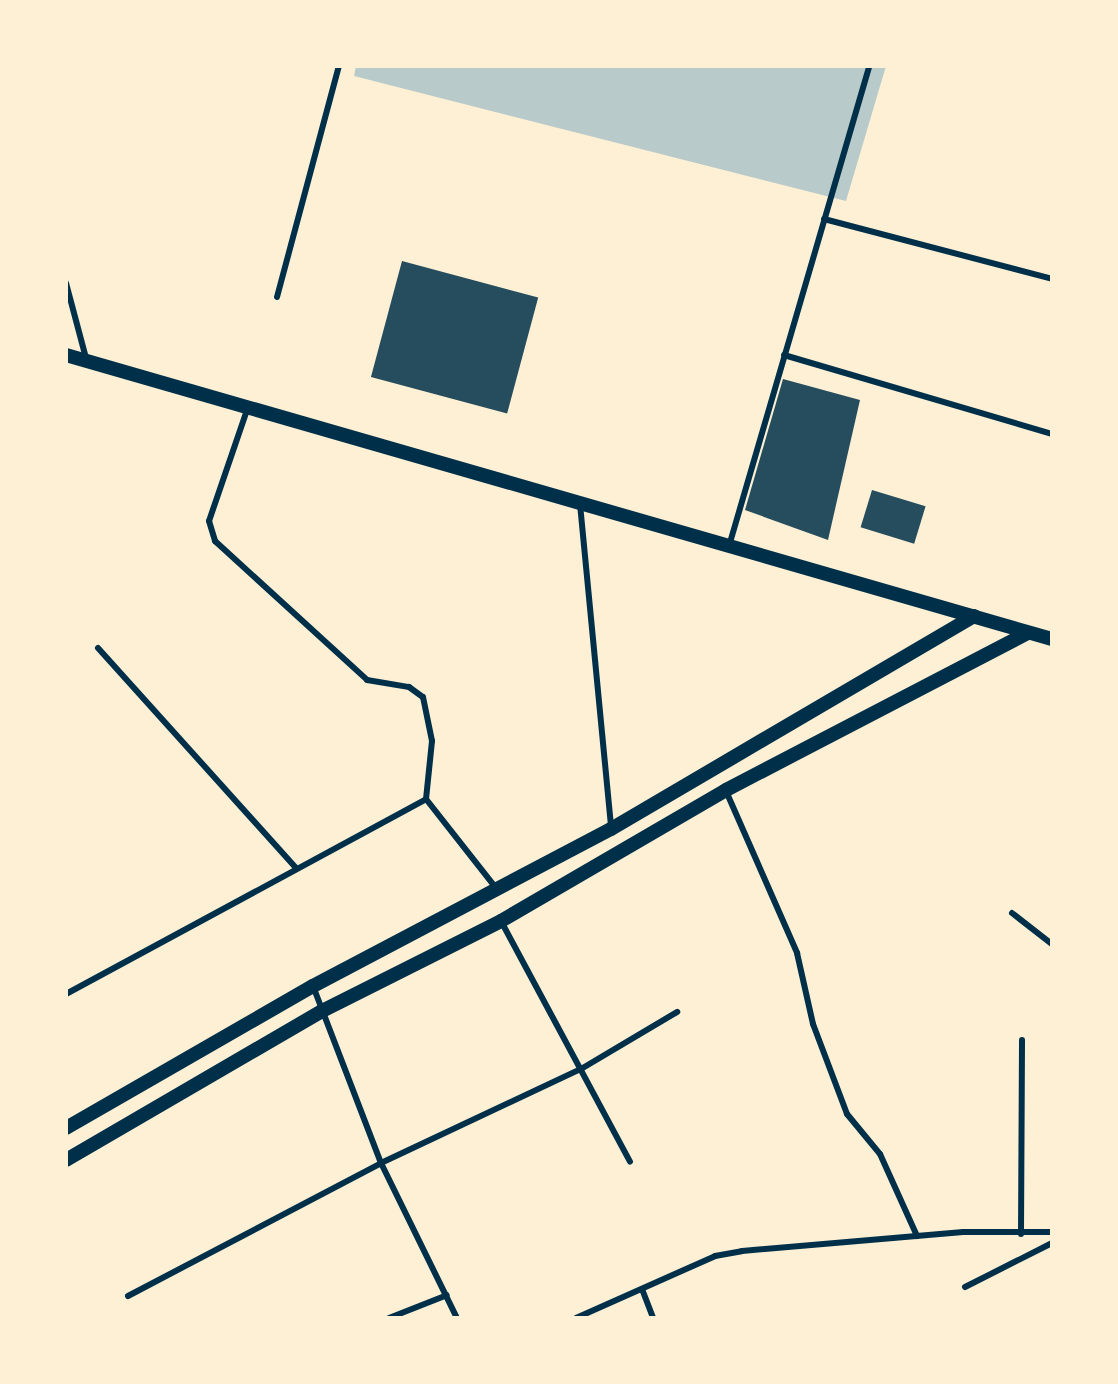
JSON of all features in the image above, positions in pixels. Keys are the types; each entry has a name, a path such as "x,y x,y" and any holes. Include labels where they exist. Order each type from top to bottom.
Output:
{"street":[{"path":"66,355 1052,639"},
{"path":"66,1128 313,986 611,829 974,616"},
{"path":"66,1160 322,1011 501,921 726,790 1028,633"}],"lane":[{"path":"277,297 339,66"},
{"path":"729,546 869,66"},
{"path":"824,219 1052,279"},
{"path":"66,283 87,361"},
{"path":"784,355 1052,434"},
{"path":"66,994 295,867 426,799 432,779 432,741 423,697 409,687 367,680 215,541 209,521 248,406"},
{"path":"580,504 611,829"},
{"path":"98,648 295,867"},
{"path":"726,790 797,953 813,1024 847,1114 880,1154 917,1236"},
{"path":"426,799 496,888"},
{"path":"1012,913 1052,944"},
{"path":"501,921 630,1162"},
{"path":"313,986 381,1163 457,1318"},
{"path":"128,1296 381,1163 581,1069 677,1012"},
{"path":"1021,1234 1022,1040"},
{"path":"576,1318 715,1256 742,1251 917,1236 1052,1232"},
{"path":"965,1287 1052,1243"},
{"path":"642,1289 653,1318"},
{"path":"389,1318 447,1295"}],"shaded area":[{"path":"356,66 886,66 846,201 354,76"}],"building":[{"path":"402,261 538,297 507,413 371,377"},
{"path":"783,379 860,400 828,540 745,510"},
{"path":"872,490 926,506 914,544 861,527"}]}
